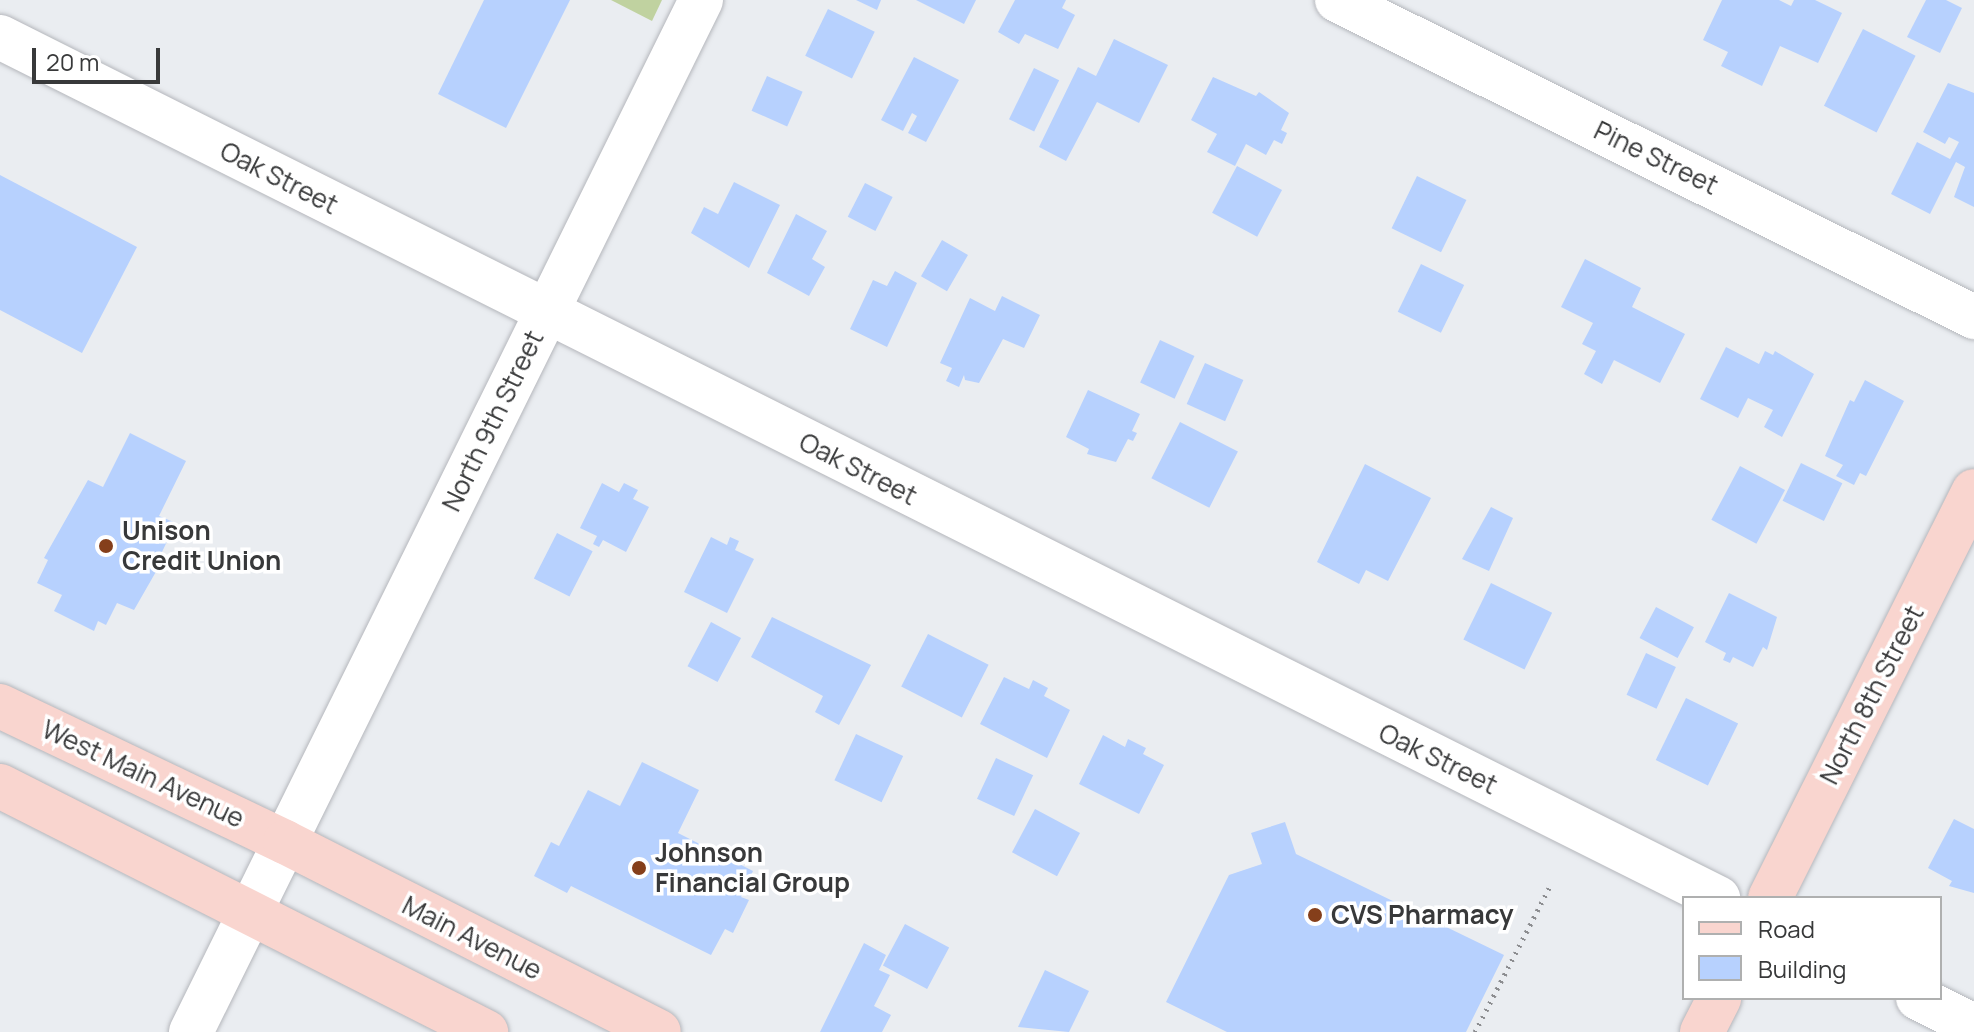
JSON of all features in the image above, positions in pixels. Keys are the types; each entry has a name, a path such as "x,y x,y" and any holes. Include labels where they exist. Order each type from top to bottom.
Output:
{"main road":[{"name":"North 8th Street","path":"1771,896 1974,491"},
{"name":"West Main Avenue","path":"0,706 285,842"},
{"path":"0,786 252,910 486,1032"},
{"name":"Main Avenue","path":"285,842 659,1032"},
{"path":"1702,1032 1718,1000"}],"street":[{"name":"North 9th Street","path":"191,1032 701,0"},
{"name":"Pine Street","path":"1337,0 1974,317"},
{"name":"Oak Street","path":"0,37 546,314 1714,896"},
{"path":"1922,1000 1974,1026"}],"path":[{"path":"1475,1032 1550,886"}],"green space":[{"path":"611,0 662,0 652,21"}],"building":[{"path":"484,0 570,0 506,128 438,94"},
{"path":"856,0 881,0 877,10"},
{"path":"916,0 976,0 964,24"},
{"path":"1015,0 1066,0 1062,8 1075,15 1058,49 1025,34 1019,44 998,32"},
{"path":"1722,0 1779,0 1791,6 1794,0 1815,0 1842,13 1818,63 1780,46 1762,86 1721,66 1728,52 1703,40"},
{"path":"1926,0 1946,0 1962,8 1940,53 1907,37"},
{"path":"828,9 875,32 852,79 805,56"},
{"path":"1863,29 1916,56 1877,132 1824,106"},
{"path":"1114,39 1168,65 1139,123 1097,102 1066,161 1039,147 1078,67 1096,76"},
{"path":"914,57 959,80 926,142 908,133 917,116 912,113 903,131 881,120"},
{"path":"1034,68 1059,80 1034,132 1009,119"},
{"path":"767,76 803,92 787,127 752,111"},
{"path":"1213,77 1256,96 1259,92 1289,113 1281,130 1287,133 1282,144 1274,140 1266,155 1246,144 1235,166 1207,152 1217,134 1191,120"},
{"path":"1948,83 1974,93 1974,207 1954,197 1965,167 1956,162 1930,214 1891,194 1917,142 1950,159 1959,142 1949,137 1945,144 1923,132"},
{"path":"1237,166 1282,190 1257,237 1212,213"},
{"path":"0,175 137,247 82,353 0,310"},
{"path":"1417,176 1466,200 1441,252 1392,228"},
{"path":"734,182 780,205 749,268 691,233 704,207 718,214"},
{"path":"865,183 893,197 875,231 848,217"},
{"path":"796,214 827,231 812,259 825,267 809,296 767,273"},
{"path":"942,240 968,255 947,291 921,276"},
{"path":"1585,259 1641,288 1632,307 1685,334 1660,383 1614,360 1602,384 1584,374 1596,351 1582,344 1593,323 1561,307"},
{"path":"1421,264 1464,285 1441,333 1398,312"},
{"path":"895,271 917,283 887,347 850,329 873,280 887,286"},
{"path":"1002,296 1040,315 1024,348 1003,339 979,383 965,380 964,375 959,387 946,381 952,368 940,363 970,298 995,311"},
{"path":"1160,340 1194,356 1175,399 1140,383"},
{"path":"1726,347 1759,364 1765,351 1773,355 1775,351 1814,374 1782,437 1764,427 1773,410 1748,398 1738,418 1700,399"},
{"path":"1205,363 1243,380 1225,421 1187,404"},
{"path":"1865,380 1904,401 1866,476 1860,473 1854,485 1836,476 1843,465 1825,456 1850,400 1854,402"},
{"path":"1088,390 1140,414 1132,431 1137,433 1133,441 1128,439 1116,462 1087,454 1089,449 1066,437"},
{"path":"1180,422 1238,452 1209,508 1151,478"},
{"path":"130,433 186,461 159,516 176,523 161,554 165,556 134,610 117,603 106,625 98,621 94,631 54,611 62,595 37,583 48,560 44,558 88,480 103,487"},
{"path":"1801,463 1842,483 1824,521 1783,501"},
{"path":"1365,464 1431,498 1388,581 1366,570 1359,584 1317,562"},
{"path":"1740,466 1785,490 1756,544 1711,520"},
{"path":"602,483 619,492 624,483 638,490 633,499 649,507 626,552 603,540 599,547 593,544 597,536 580,528"},
{"path":"1491,507 1513,518 1489,571 1462,559"},
{"path":"557,533 593,551 569,597 534,578"},
{"path":"711,537 727,545 730,537 739,541 735,550 754,559 727,613 684,592"},
{"path":"1491,583 1552,613 1525,669 1463,640"},
{"path":"1729,593 1777,617 1767,650 1763,647 1753,667 1733,657 1730,663 1723,660 1726,653 1705,642"},
{"path":"1656,607 1694,627 1678,658 1640,638"},
{"path":"772,617 871,665 839,725 815,712 823,696 751,657"},
{"path":"711,622 741,638 718,682 688,666"},
{"path":"928,634 989,665 962,717 901,687"},
{"path":"1646,653 1676,667 1656,709 1627,695"},
{"path":"1004,677 1029,689 1033,680 1048,688 1044,696 1070,710 1047,758 980,724"},
{"path":"1686,698 1738,723 1708,785 1656,760"},
{"path":"856,734 903,756 882,802 834,780"},
{"path":"1103,735 1125,747 1128,739 1146,748 1143,754 1164,765 1139,814 1079,784"},
{"path":"996,758 1033,775 1014,816 977,799"},
{"path":"642,762 699,790 678,833 753,871 741,897 749,900 733,933 725,929 711,955 571,886 567,893 534,876 551,842 559,846 588,790 620,806"},
{"path":"1035,809 1080,833 1057,876 1012,852"},
{"path":"1954,819 1974,829 1974,893 1949,886 1952,881 1928,868"},
{"name":"CVS Pharmacy","path":"1285,822 1296,854 1504,955 1466,1032 1227,1032 1166,1002 1229,875 1262,864 1251,833"},
{"path":"905,924 949,947 927,989 883,965"},
{"path":"864,943 886,955 879,970 890,975 874,1006 891,1015 882,1032 820,1032"},
{"path":"1045,970 1089,991 1069,1032 1018,1027"}],"place":[{"name":"Unison Credit Union","path":"106,546"},
{"name":"Johnson Financial Group","path":"639,868"},
{"name":"CVS Pharmacy","path":"1315,915"}]}
